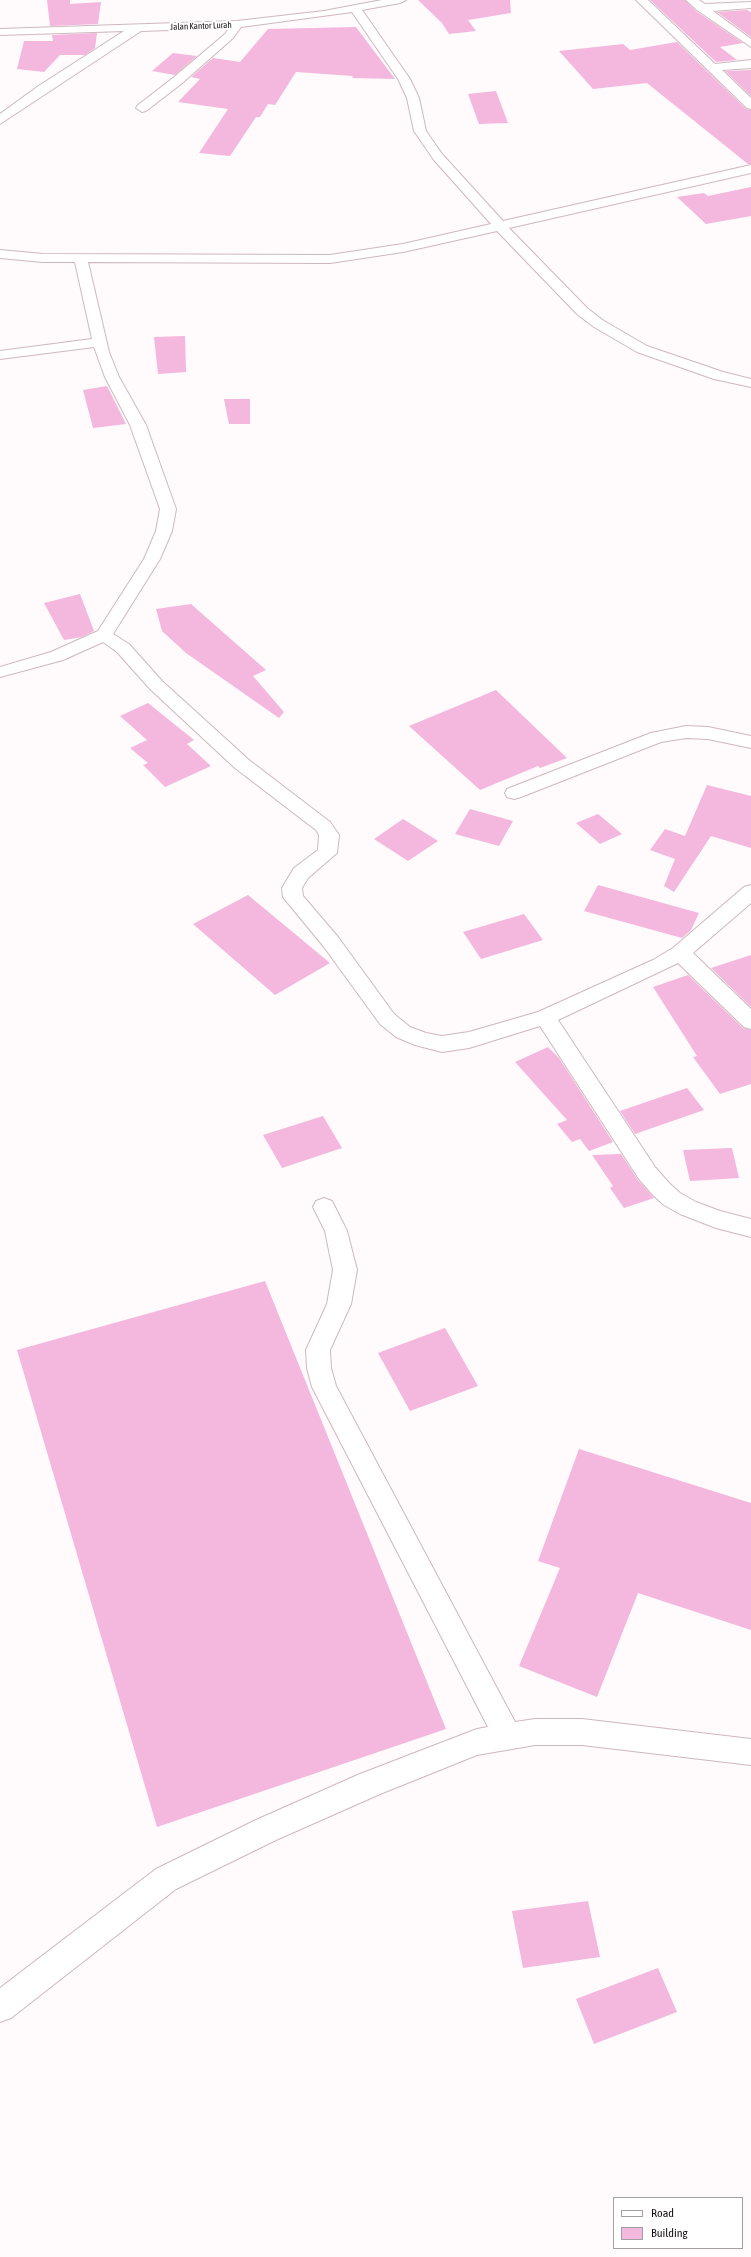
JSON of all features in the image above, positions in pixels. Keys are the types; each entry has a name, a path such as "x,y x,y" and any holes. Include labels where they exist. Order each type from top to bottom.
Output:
{"street":[{"name":"Jalan Kantor Lurah","path":"0,32 237,24 324,14 400,0"},
{"path":"642,0 751,105"},
{"path":"692,0 751,44"},
{"path":"315,4 324,14"},
{"path":"701,8 751,5"},
{"path":"355,8 404,79 413,98 420,131 438,157 500,226 582,311 599,324 642,349 719,376 751,383"},
{"path":"142,108 177,81 229,36 237,24"},
{"path":"0,120 41,90 137,28"},
{"path":"736,34 751,33"},
{"path":"712,68 751,64"},
{"path":"0,254 43,258 330,258 403,248 751,169"},
{"path":"0,672 57,656 104,635 152,559 164,531 168,509 138,425 112,376 100,342 84,279 81,258"},
{"path":"0,355 100,342"},
{"path":"104,635 123,648 156,685 242,764 324,826 329,835 327,853 301,873 292,888 293,897 331,942 387,1018 403,1032 422,1040 442,1044 469,1040 545,1017 660,965 680,953 751,892"},
{"path":"514,793 657,737 686,732 708,733 751,742"},
{"path":"680,953 751,1022"},
{"path":"545,1017 647,1173 661,1189 672,1199 688,1208 723,1221 751,1228"},
{"path":"324,1207 336,1231 345,1270 339,1304 318,1350 319,1368 324,1387 506,1735"},
{"path":"0,2007 166,1879 266,1830 370,1784 477,1742 506,1735 535,1732 582,1732 751,1752"}],"building":[{"path":"47,0 70,0 70,4 101,2 98,24 50,26"},
{"path":"418,0 510,0 511,13 468,20 476,31 449,34 442,23"},
{"path":"650,0 685,0 696,11 743,43 720,47 737,60 716,62"},
{"path":"747,10 751,12 751,37 717,12"},
{"path":"356,27 395,79 352,78 353,76 296,72 275,105 268,104 260,117 256,117 230,156 199,153 228,109 178,102 200,79 191,77 213,58 240,62 268,29"},
{"path":"97,33 95,48 85,55 60,55 44,72 17,69 24,41 53,41 52,35"},
{"path":"677,42 746,109 751,110 751,164 748,164 647,83 593,89 559,51 623,44 630,50"},
{"path":"173,53 197,56 175,75 152,71"},
{"path":"751,70 751,96 725,71"},
{"path":"496,91 508,123 479,124 468,94"},
{"path":"751,187 751,216 706,224 677,197 704,193 708,196"},
{"path":"185,336 186,372 158,374 154,337"},
{"path":"107,386 126,424 93,428 83,390"},
{"path":"224,399 250,399 250,424 229,424"},
{"path":"80,594 94,631 82,637 64,640 44,603"},
{"path":"191,604 266,670 253,676 284,712 279,718 186,653 162,631 156,609"},
{"path":"496,690 567,758 540,768 538,766 480,790 409,726"},
{"path":"148,703 194,740 187,744 211,766 165,787 143,765 148,763 130,748 147,740 120,716"},
{"path":"707,785 751,796 751,848 711,836 674,892 664,886 675,859 650,850 665,829 685,836"},
{"path":"470,809 513,821 499,846 455,834"},
{"path":"598,814 622,834 600,844 576,823"},
{"path":"403,819 438,841 408,861 374,839"},
{"path":"598,885 699,913 691,930 682,938 584,911"},
{"path":"248,895 330,963 275,995 193,924"},
{"path":"524,914 543,940 481,959 463,932"},
{"path":"751,955 751,1007 711,968"},
{"path":"688,975 743,1028 751,1030 751,1084 720,1094 693,1057 697,1056 653,987"},
{"path":"548,1047 559,1058 613,1142 589,1151 580,1139 572,1142 557,1124 567,1120 515,1062"},
{"path":"687,1088 704,1110 635,1134 620,1111"},
{"path":"323,1116 342,1148 282,1168 263,1135"},
{"path":"732,1148 739,1178 690,1181 683,1150"},
{"path":"621,1154 638,1180 654,1198 624,1208 610,1188 613,1186 592,1155"},
{"path":"265,1281 446,1729 157,1827 17,1350"},
{"path":"445,1328 478,1386 410,1411 378,1353"},
{"path":"579,1449 751,1503 751,1630 638,1593 597,1697 519,1666 560,1568 538,1561"},
{"path":"588,1901 600,1957 523,1968 512,1911"},
{"path":"658,1968 677,2012 594,2044 576,1999"}]}
